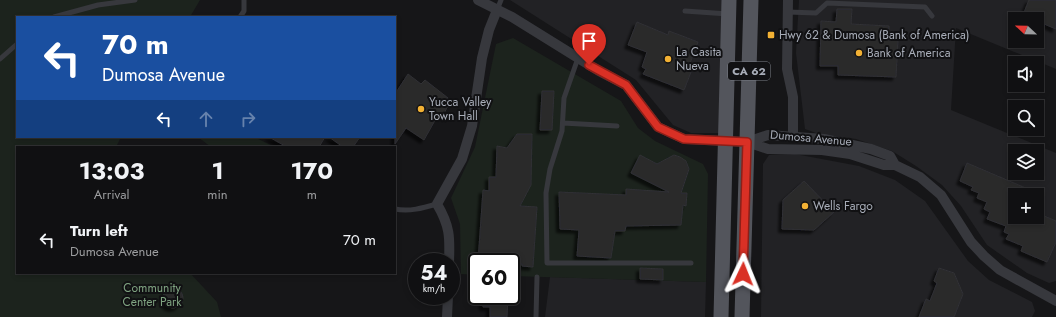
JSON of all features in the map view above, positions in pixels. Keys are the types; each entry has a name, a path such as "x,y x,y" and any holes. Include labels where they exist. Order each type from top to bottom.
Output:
{"main road":[{"name":"CA 62","path":"742,317 751,0"},
{"name":"CA 62","path":"721,317 729,7"}],"street":[{"name":"Dumosa Avenue","path":"478,0 512,17 578,58 626,85 658,127 684,139 747,142 768,135 824,139 872,149 890,156 895,165"},
{"path":"788,0 787,69 793,97 793,137"},
{"path":"449,253 450,235 446,219 437,204 462,159 472,126 482,58 489,30 497,10"},
{"name":"Dumosa Avenue","path":"747,142 768,149 822,150 850,154 884,165 895,165 920,177 940,195 971,242 1000,270 1056,301"},
{"path":"447,317 448,305"}],"lane":[{"path":"58,16 98,5 135,0"},
{"path":"241,16 244,11 244,0"},
{"path":"497,10 501,0"},
{"path":"788,12 816,13 827,3 924,7 932,16"},
{"path":"685,11 729,7"},
{"path":"0,59 16,45"},
{"path":"578,58 564,98 562,131 550,169 546,193 547,263 691,263"},
{"path":"563,123 617,126"},
{"path":"396,209 402,211 418,209 437,204"},
{"path":"536,317 537,277"}],"shaded area":[{"path":"510,0 725,0 723,133 691,133 673,125 636,80"},
{"path":"799,0 1056,0 1056,69 1044,64 1044,56 1024,56 956,28 951,110 1008,133 1008,136 1014,136 1034,144 1008,144 1008,180 1044,180 1044,148 1056,153 1056,281 1049,283 1027,273 987,245 961,206 942,185 892,151 856,139 819,134 805,129 796,53"},
{"path":"795,154 859,166 895,180 925,201 968,261 989,280 1032,302 1035,311 1032,317 761,317 763,164 769,155"},
{"path":"550,277 706,282 705,317 545,317"}],"green space":[{"name":"Community Center Park","path":"0,0 200,0 191,16 16,16 16,138 120,138 116,146 16,146 16,274 191,274 217,302 221,317 0,317"},
{"path":"513,38 621,101 638,128 655,141 703,164 708,174 706,282 520,276 520,253 468,253 468,274 461,274 460,224 451,198 475,147 496,44"},
{"path":"199,138 256,138 273,146 210,146"}],"building":[{"path":"1029,0 1056,0 1056,29 1044,24 1044,12 1024,12"},
{"name":"Bank of America","path":"837,9 852,9 851,24 889,26 889,40 898,40 896,77 838,75 838,66 820,66 821,21 836,22"},
{"name":"La Casita Nueva","path":"637,22 668,35 669,31 698,42 689,66 693,67 684,90 643,74 646,69 642,67 647,52 628,45"},
{"name":"Yucca Valley Town Hall","path":"408,74 421,84 425,80 448,98 446,102 449,104 442,117 438,115 424,140 406,128 395,144 396,92"},
{"path":"542,91 554,91 552,130 540,130"},
{"path":"517,134 532,134 531,185 520,206 537,207 533,267 522,266 522,264 520,264 520,253 479,253 483,190 489,191 489,177 496,177 497,146 507,148"},
{"path":"271,138 324,138 320,146 285,146"},
{"path":"330,138 359,138 354,146 342,146"},
{"path":"640,155 657,164 674,155 686,161 689,169 681,193 687,193 686,206 683,205 681,225 626,226 625,231 615,231 611,258 577,256 579,230 560,229 559,192 626,195 626,189 669,192 631,173"},
{"path":"967,163 1026,188 1008,188 1008,224 1044,224 1044,216 1056,221 1056,242 1047,262 1021,251 1023,246 1006,239 1009,234 1004,232 1006,226 987,219 990,212 984,209 987,202 977,198 979,193 971,190 973,187 960,181"},
{"name":"Wells Fargo","path":"804,181 834,212 814,230 782,229 783,200"},
{"path":"640,268 663,269 663,280 640,279"},
{"path":"939,268 954,273 963,294 954,317 919,317 926,299 930,301 937,283 934,281"},
{"path":"169,288 177,288 183,294 183,302 177,308 169,308 163,302 163,294"},
{"path":"483,305 508,305 507,317 490,317 490,307 483,307"}],"place":[{"name":"Hwy 62 & Dumosa (Bank of America)","path":"771,35"},
{"name":"Bank of America","path":"859,53"},
{"name":"La Casita Nueva","path":"668,59"},
{"name":"Yucca Valley Town Hall","path":"421,109"},
{"name":"Wells Fargo","path":"805,206"}],"route":[{"path":"589,65 626,85 642,104 658,127 684,139 747,142 743,274"}]}
